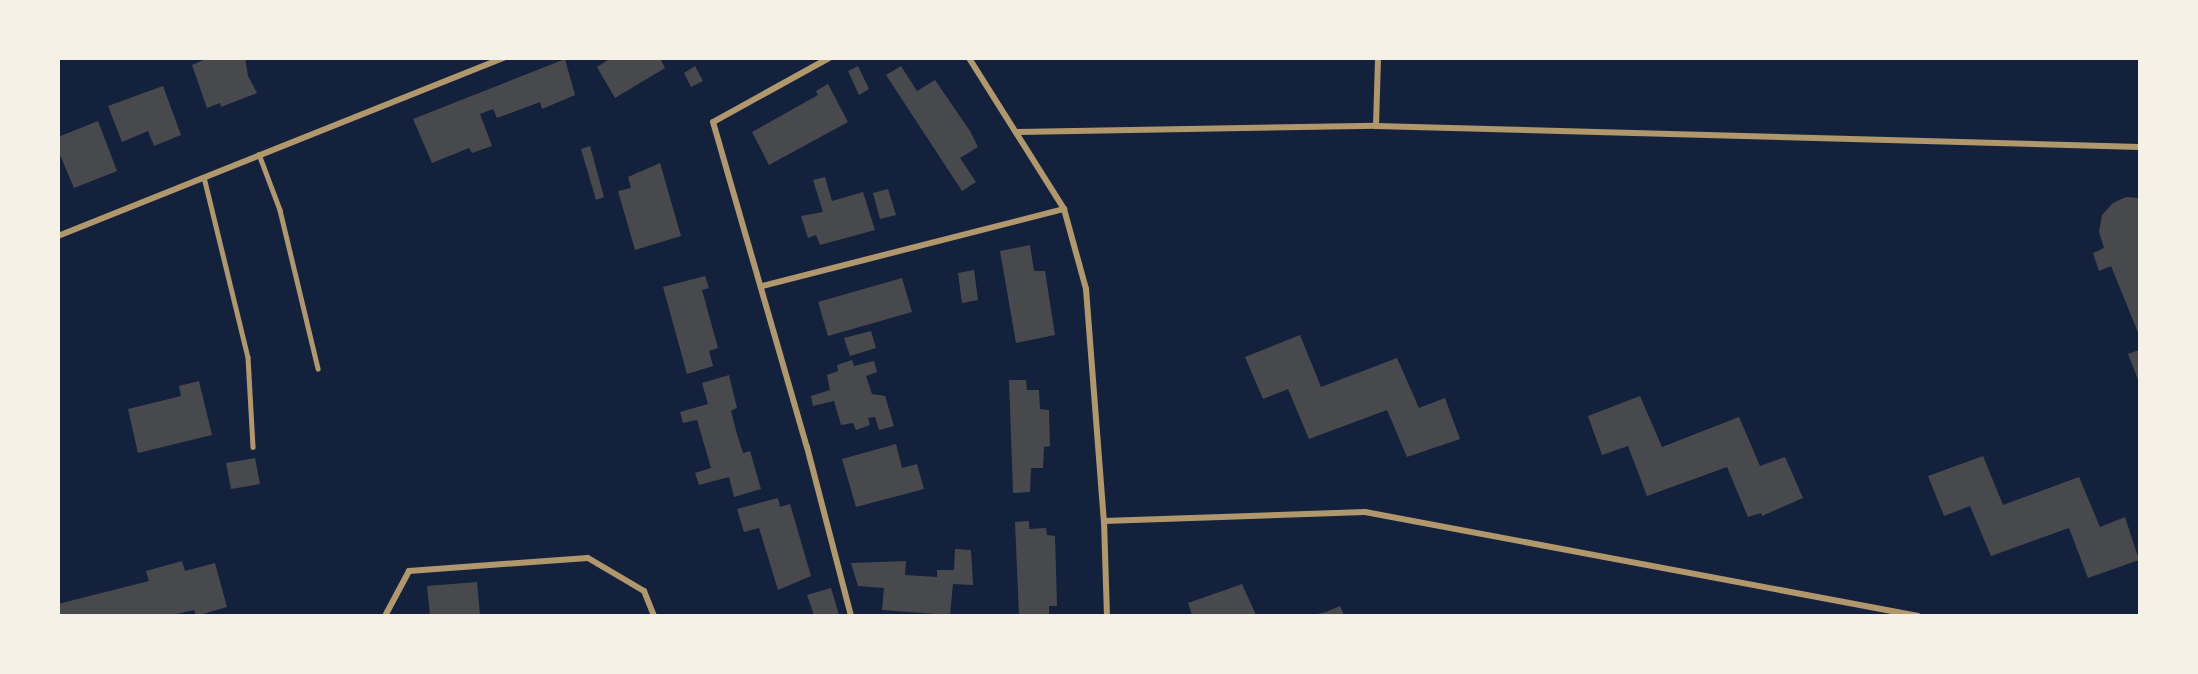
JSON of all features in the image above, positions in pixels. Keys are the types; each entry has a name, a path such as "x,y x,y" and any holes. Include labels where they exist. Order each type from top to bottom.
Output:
{"street":[{"path":"58,236 504,58"},
{"path":"829,58 712,122 762,286 851,615"},
{"path":"969,58 1018,132 1064,209 1086,289 1104,521 1107,615"},
{"path":"1376,126 1378,58"},
{"path":"1018,132 1376,126 2139,147"},
{"path":"762,286 1064,209"},
{"path":"1104,521 1365,512 1918,615"},
{"path":"385,615 409,571 588,558 644,591 654,615"}],"lane":[{"path":"260,154 280,210 318,368"},
{"path":"204,177 248,357 253,447"}],"building":[{"path":"208,58 245,58 248,76 257,93 221,107 220,103 207,108 192,65"},
{"path":"611,58 660,58 665,68 615,98 597,67"},
{"path":"565,59 575,95 542,109 540,102 497,118 493,109 480,114 492,146 472,153 469,148 432,163 413,119"},
{"path":"695,66 703,81 691,87 684,73"},
{"path":"858,66 869,89 859,95 848,71"},
{"path":"901,66 917,91 935,80 970,131 978,147 960,158 976,182 962,191 886,75"},
{"path":"828,84 848,122 769,165 752,132 818,95 816,91"},
{"path":"163,86 181,135 154,146 148,131 122,142 108,106"},
{"path":"98,121 117,171 74,188 58,150 58,137"},
{"path":"590,146 604,197 596,200 581,149"},
{"path":"660,163 681,236 635,250 618,191 631,188 628,177"},
{"path":"825,177 832,201 863,192 875,230 820,245 816,235 808,238 801,216 823,212 813,180"},
{"path":"888,189 896,215 880,219 873,193"},
{"path":"2126,197 2139,198 2139,335 2111,266 2099,271 2093,253 2104,248 2099,232 2102,215 2113,203"},
{"path":"1030,245 1034,271 1045,271 1055,335 1016,343 1000,251"},
{"path":"974,270 978,300 962,303 958,273"},
{"path":"705,276 709,288 702,290 718,348 709,351 713,366 687,374 663,287"},
{"path":"902,278 912,312 828,336 818,302"},
{"path":"871,331 876,348 850,356 844,338"},
{"path":"1300,335 1321,387 1397,358 1419,408 1445,398 1460,439 1407,457 1387,410 1309,439 1288,389 1263,399 1245,357"},
{"path":"2139,350 2139,382 2128,354"},
{"path":"852,360 854,366 874,361 877,372 866,376 872,394 885,396 894,426 879,430 875,417 868,418 870,425 856,430 853,423 841,425 834,401 813,406 811,396 830,390 827,375 838,371 837,365"},
{"path":"729,375 737,408 731,411 737,434 743,453 750,451 761,489 734,497 729,477 699,485 695,473 711,468 697,420 683,423 680,412 708,404 702,383"},
{"path":"1009,380 1026,380 1027,390 1039,390 1040,409 1049,410 1050,446 1044,447 1043,468 1031,468 1030,492 1013,493"},
{"path":"199,381 212,435 138,453 128,409 181,396 179,386"},
{"path":"1640,396 1662,447 1739,417 1760,466 1785,457 1803,498 1762,516 1761,513 1748,517 1727,467 1647,496 1628,446 1602,455 1588,416"},
{"path":"896,444 902,468 917,464 924,489 856,507 842,459"},
{"path":"1983,456 2003,505 2079,477 2100,527 2125,517 2139,560 2088,578 2069,528 1991,556 1970,506 1944,516 1928,476"},
{"path":"255,458 260,484 231,489 226,463"},
{"path":"778,498 780,507 790,504 811,576 778,590 759,528 744,532 737,509"},
{"path":"1029,521 1029,529 1046,528 1047,535 1055,536 1057,606 1049,606 1049,615 1019,615 1015,522"},
{"path":"955,549 971,550 973,585 953,584 950,615 882,610 884,588 858,586 851,563 906,561 905,575 937,577 937,570 954,570"},
{"path":"182,561 185,571 215,563 227,607 196,616 194,610 172,615 58,615 58,604 149,581 146,571"},
{"path":"477,582 480,615 430,615 427,586"},
{"path":"1242,584 1256,615 1192,615 1188,603"},
{"path":"831,588 839,615 814,615 807,595"},
{"path":"1340,606 1344,615 1313,615 1326,612"}]}
